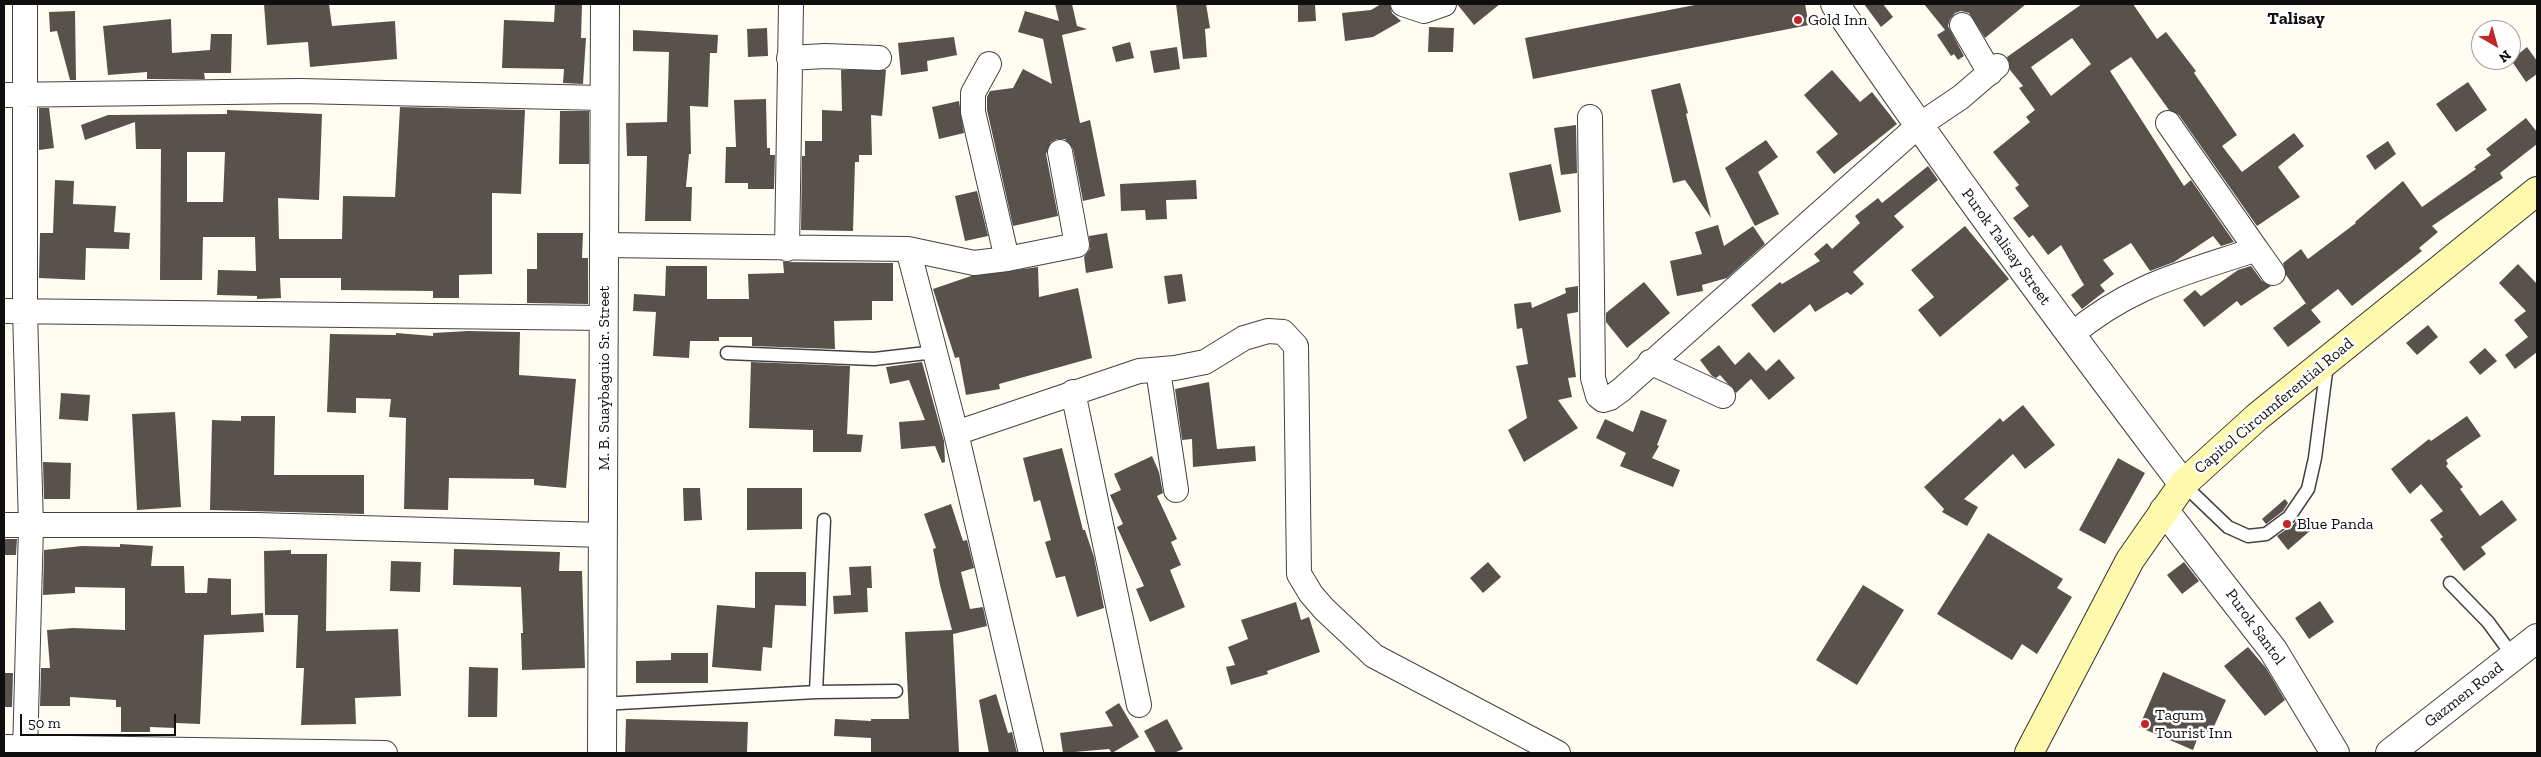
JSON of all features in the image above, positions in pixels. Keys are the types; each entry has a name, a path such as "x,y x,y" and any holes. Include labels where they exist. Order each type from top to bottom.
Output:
{"main road":[{"name":"Capitol Circumferential Road","path":"2029,753 2130,560 2183,484 2231,439 2537,191"}],"street":[{"path":"25,4 15,95 14,311 31,526 18,749 385,753"},
{"name":"M. B. Suaybaguio Sr. Street","path":"602,753 605,4"},
{"path":"787,249 791,4"},
{"path":"1402,4 1424,11 1444,4"},
{"name":"Purok Talisay Street","path":"1835,4 1918,126 2070,336 2183,484"},
{"path":"1590,117 1593,378 1598,396 1603,400 1610,398 1918,126 1955,101 1994,70 1962,26"},
{"path":"789,58 825,56 879,58"},
{"path":"989,64 973,93 973,112 1008,259"},
{"path":"15,95 300,91 604,98"},
{"path":"2168,123 2273,273"},
{"path":"604,245 908,250 974,263 1008,259 1077,245 1060,152"},
{"path":"2070,336 2106,309 2146,286 2193,268 2256,249"},
{"path":"908,250 956,433 1032,753"},
{"path":"14,311 605,318"},
{"path":"956,433 1139,371 1158,370 1206,362 1244,338 1268,332 1283,332 1296,346 1298,547 1300,574 1311,594 1350,635 1374,656 1558,753"},
{"path":"1650,362 1724,396"},
{"path":"1158,370 1176,490"},
{"path":"1073,392 1139,705"},
{"name":"Purok Santol","path":"2164,510 2274,650 2335,753"},
{"path":"4,525 267,526 603,535"},
{"name":"Gazmen Road","path":"2390,753 2537,638"}],"lane":[{"path":"727,353 874,359 935,352"},
{"path":"2183,484 2228,527 2248,536 2266,534 2289,517 2308,489 2316,458 2328,360"},
{"path":"816,692 824,520"},
{"path":"2450,583 2488,622 2513,656"},
{"path":"602,704 816,692 896,691"}],"building":[{"path":"264,4 329,4 332,26 395,21 397,59 310,67 308,42 267,45"},
{"path":"555,4 582,4 581,38 586,38 583,84 563,83 564,69 502,68 504,20 554,22"},
{"path":"1055,4 1072,4 1077,26 1087,29 1062,35 1080,123 1090,120 1105,196 1083,201 1073,149 1065,139 1057,139 1051,142 1046,154 1058,216 1013,226 987,110 987,97 990,91 1013,88 1023,69 1052,84 1043,39 1018,32 1025,11 1059,21"},
{"path":"1176,4 1206,4 1210,28 1205,29 1207,57 1183,59"},
{"path":"1298,4 1315,4 1316,21 1298,22"},
{"path":"1381,4 1390,4 1392,13 1401,21 1373,37 1345,41 1342,13 1371,10"},
{"path":"1457,4 1500,4 1474,25"},
{"path":"1700,4 1805,4 1809,25 1533,79 1525,38"},
{"path":"1864,4 1883,4 1893,17 1881,27"},
{"path":"1924,4 2026,4 1985,38 1969,13 1961,11 1955,13 1950,19 1948,26 1964,56 1958,60 1954,54 1951,56 1937,35 1945,30"},
{"path":"2082,4 2133,4 2157,39 2166,32 2196,71 2194,73 2237,135 2222,146 2242,172 2294,133 2304,146 2278,167 2300,197 2257,226 2179,115 2169,110 2131,57 2110,71 2184,186 2191,180 2234,242 2221,246 2213,236 2174,262 2150,271 2131,243 2103,260 2114,274 2100,285 2105,291 2082,309 2071,295 2084,285 2061,245 2048,255 2033,235 2029,238 2013,218 2029,206 2015,188 2019,185 1993,152 2030,122 2026,117 2035,110 2019,88 2023,86 2010,70 2007,57","holes":["2072,38 2091,64 2051,96 2031,67"]},
{"path":"75,11 76,80 70,80 57,31 50,32 49,12"},
{"path":"171,19 172,53 210,50 211,34 232,34 231,73 204,73 205,79 147,79 147,72 108,75 103,26"},
{"path":"1429,27 1454,28 1453,52 1428,52"},
{"path":"767,28 768,56 748,57 747,29"},
{"path":"633,30 718,35 717,53 710,53 708,107 690,106 691,154 689,154 686,187 692,187 691,221 645,221 647,156 627,156 626,123 667,122 669,52 633,51"},
{"path":"954,37 957,55 927,61 928,71 901,75 898,43"},
{"path":"1130,42 1134,58 1116,62 1112,47"},
{"path":"1177,47 1180,69 1154,73 1150,51"},
{"path":"2527,47 2537,61 2537,74 2526,82 2518,70 2521,70 2521,52"},
{"path":"841,70 886,70 882,116 871,115 872,155 859,155 859,162 855,162 853,231 801,230 802,156 805,156 805,141 822,141 822,110 842,111"},
{"path":"1832,70 1860,102 1872,92 1897,124 1834,174 1816,152 1838,134 1804,95"},
{"path":"2468,82 2487,110 2456,132 2436,104"},
{"path":"1680,83 1711,218 1685,180 1673,183 1651,90"},
{"path":"766,99 767,148 770,148 770,155 775,155 774,189 748,189 748,183 725,183 726,147 736,147 734,100"},
{"path":"959,101 964,133 939,139 932,107"},
{"path":"400,107 525,110 521,194 492,193 492,274 459,275 459,298 433,298 433,291 341,290 341,278 280,278 281,298 257,299 257,296 217,295 218,270 256,271 255,237 203,237 202,280 160,280 161,149 136,149 135,122 85,140 81,125 108,115 227,114 227,110 322,114 319,200 278,198 279,239 342,239 343,196 395,197","holes":["187,152 225,152 223,202 187,202"]},
{"path":"39,108 49,108 54,148 39,150"},
{"path":"560,111 589,111 589,164 559,164"},
{"path":"2526,118 2537,132 2537,144 2500,173 2503,178 2432,226 2438,232 2419,248 2422,251 2352,306 2338,289 2311,310 2321,322 2288,347 2273,328 2306,303 2286,275 2283,263 2301,249 2308,259 2356,223 2403,181 2422,207 2476,169 2474,167 2491,155 2486,149"},
{"path":"1576,125 1577,173 1561,175 1554,128"},
{"path":"1766,140 1778,157 1758,172 1779,214 1755,226 1725,168"},
{"path":"2388,141 2396,154 2375,170 2366,156"},
{"path":"1551,164 1561,212 1519,221 1509,173"},
{"path":"1928,166 1938,180 1894,216 1904,227 1853,272 1864,284 1851,295 1847,292 1815,312 1810,304 1774,333 1751,305 1780,282 1782,284 1820,261 1814,254 1827,243 1832,249 1860,223 1855,216 1878,198 1882,203"},
{"path":"55,180 74,181 73,204 116,206 114,232 130,233 129,249 86,248 85,280 39,278 40,233 53,233"},
{"path":"1196,180 1197,199 1166,200 1167,219 1146,220 1145,210 1121,211 1120,184"},
{"path":"977,191 988,236 965,241 955,196"},
{"path":"1718,225 1724,246 1753,226 1765,244 1727,278 1702,285 1703,291 1677,296 1670,261 1702,254 1695,232"},
{"path":"1965,226 2009,279 1940,337 1918,310 1934,297 1911,270"},
{"path":"537,233 583,233 582,258 588,258 588,304 527,303 527,269 537,269"},
{"path":"1107,233 1113,268 1086,273 1084,257 1090,249 1089,236"},
{"path":"783,262 893,263 893,301 872,301 872,320 834,321 835,349 752,346 752,337 719,337 719,341 690,341 689,358 653,356 656,312 633,311 634,294 665,296 666,266 707,266 707,299 749,299 748,274 784,273"},
{"path":"2518,264 2537,284 2537,352 2515,369 2505,355 2528,337 2514,320 2526,311 2499,283"},
{"path":"2251,266 2262,281 2271,286 2241,306 2237,301 2204,327 2183,300 2195,290 2201,296 2238,270"},
{"path":"1038,267 1039,297 1078,288 1092,358 999,384 1000,389 966,395 959,357 955,358 933,289 971,276"},
{"path":"1182,274 1186,301 1168,304 1164,276"},
{"path":"1644,282 1670,313 1627,348 1606,322 1606,313"},
{"path":"1578,286 1578,312 1567,314 1576,377 1568,378 1572,397 1558,400 1578,428 1524,462 1508,430 1527,418 1516,366 1528,364 1522,328 1517,329 1514,304 1531,302 1532,308 1566,293 1565,288"},
{"path":"2428,325 2438,337 2417,355 2406,343"},
{"path":"468,331 520,332 519,375 576,379 566,488 534,485 534,479 449,478 448,510 404,509 406,418 389,417 391,399 356,398 356,413 327,412 330,334 396,335 396,333 433,336 433,333"},
{"path":"1719,345 1735,365 1749,352 1766,371 1779,359 1795,378 1769,400 1751,379 1736,393 1720,375 1716,378 1712,376 1700,360"},
{"path":"2485,348 2497,361 2480,375 2469,362"},
{"path":"751,362 850,366 847,434 863,435 861,452 813,452 813,430 749,428"},
{"path":"922,362 944,441 945,462 942,463 935,446 901,449 899,422 925,420 909,380 890,384 886,367"},
{"path":"1209,382 1217,449 1255,446 1256,461 1193,467 1192,439 1182,440 1175,389"},
{"path":"61,393 90,395 88,421 59,419"},
{"path":"2023,405 2055,445 2025,469 2013,454 1964,499 1978,507 1967,526 1942,512 1944,509 1924,487 2000,418 2003,422"},
{"path":"1641,410 1667,420 1657,445 1659,446 1652,458 1680,470 1673,487 1620,466 1626,453 1596,438 1605,419 1633,432"},
{"path":"175,412 181,507 137,510 132,414"},
{"path":"241,416 275,416 274,475 364,475 364,514 210,510 212,420 241,421"},
{"path":"2467,416 2481,436 2446,460 2448,464 2446,466 2463,487 2460,489 2480,516 2502,500 2517,520 2481,547 2486,554 2464,571 2440,539 2443,537 2430,520 2443,511 2421,484 2410,494 2391,469 2429,439 2431,441"},
{"path":"1062,448 1083,530 1085,530 1094,557 1104,608 1077,617 1065,576 1056,578 1045,542 1051,540 1040,500 1034,502 1023,458"},
{"path":"1152,456 1159,472 1163,493 1157,496 1177,539 1171,542 1181,565 1170,570 1185,607 1150,622 1136,589 1144,586 1117,527 1123,524 1110,495 1121,490 1114,474"},
{"path":"2118,458 2145,473 2105,544 2079,530"},
{"path":"43,462 71,463 70,499 44,499"},
{"path":"683,488 700,488 702,520 684,521"},
{"path":"747,488 802,488 802,529 747,530"},
{"path":"2285,499 2288,503 2283,511 2266,524 2262,519"},
{"path":"951,504 963,541 967,540 974,568 961,572 970,609 983,607 987,626 953,634 959,753 871,753 871,738 834,736 835,719 871,721 871,719 909,719 905,632 952,630 940,585 933,549 936,548 924,514"},
{"path":"2299,516 2311,530 2288,550 2277,536 2294,524"},
{"path":"1988,533 2063,579 2057,588 2072,597 2037,654 2022,644 2012,660 1937,614"},
{"path":"4,539 17,539 16,555 4,555"},
{"path":"120,544 153,546 151,566 184,566 185,593 207,593 208,578 231,579 231,615 263,613 264,632 204,635 200,724 176,723 175,728 150,727 150,732 121,732 121,707 116,707 116,700 70,697 70,706 40,706 41,668 50,668 47,630 73,628 125,630 125,588 75,587 75,593 43,595 44,550 82,546 120,547"},
{"path":"454,549 560,552 559,571 582,571 585,668 522,670 521,587 453,585"},
{"path":"291,550 291,554 327,554 326,631 398,629 401,696 355,698 356,724 301,725 304,668 296,668 298,615 265,615 264,551"},
{"path":"391,561 421,562 420,592 390,591"},
{"path":"1488,562 1501,577 1483,593 1470,578"},
{"path":"2184,562 2199,581 2182,594 2167,575"},
{"path":"871,566 872,588 867,588 868,612 834,614 833,596 851,595 849,567"},
{"path":"755,572 806,572 806,606 775,605 772,648 763,647 761,671 712,667 717,605 755,608"},
{"path":"1863,585 1904,610 1857,685 1816,660"},
{"path":"2320,601 2334,622 2309,639 2295,618"},
{"path":"1296,602 1301,620 1309,617 1320,652 1267,671 1268,674 1231,685 1226,667 1235,665 1228,647 1248,639 1241,620"},
{"path":"2248,647 2266,668 2285,700 2265,716 2224,666"},
{"path":"671,653 708,653 708,683 636,683 636,661 671,660"},
{"path":"469,667 498,668 497,717 468,717"},
{"path":"2163,672 2226,700 2211,733 2201,729 2193,750 2139,727"},
{"path":"4,673 13,673 12,707 4,707"},
{"path":"996,694 1008,733 1012,732 1017,753 989,753 979,700"},
{"path":"1119,703 1139,737 1112,753 1109,749 1063,753 1060,733 1113,726 1105,712"},
{"path":"626,719 748,722 747,753 625,753"},
{"path":"1167,719 1183,749 1174,753 1156,753 1144,731"}],"place":[{"name":"Gold Inn","path":"1798,20"},
{"name":"Blue Panda","path":"2287,524"},
{"name":"Tagum Tourist Inn","path":"2145,724"}],"district":[{"name":"Talisay","path":"2296,19"}]}
